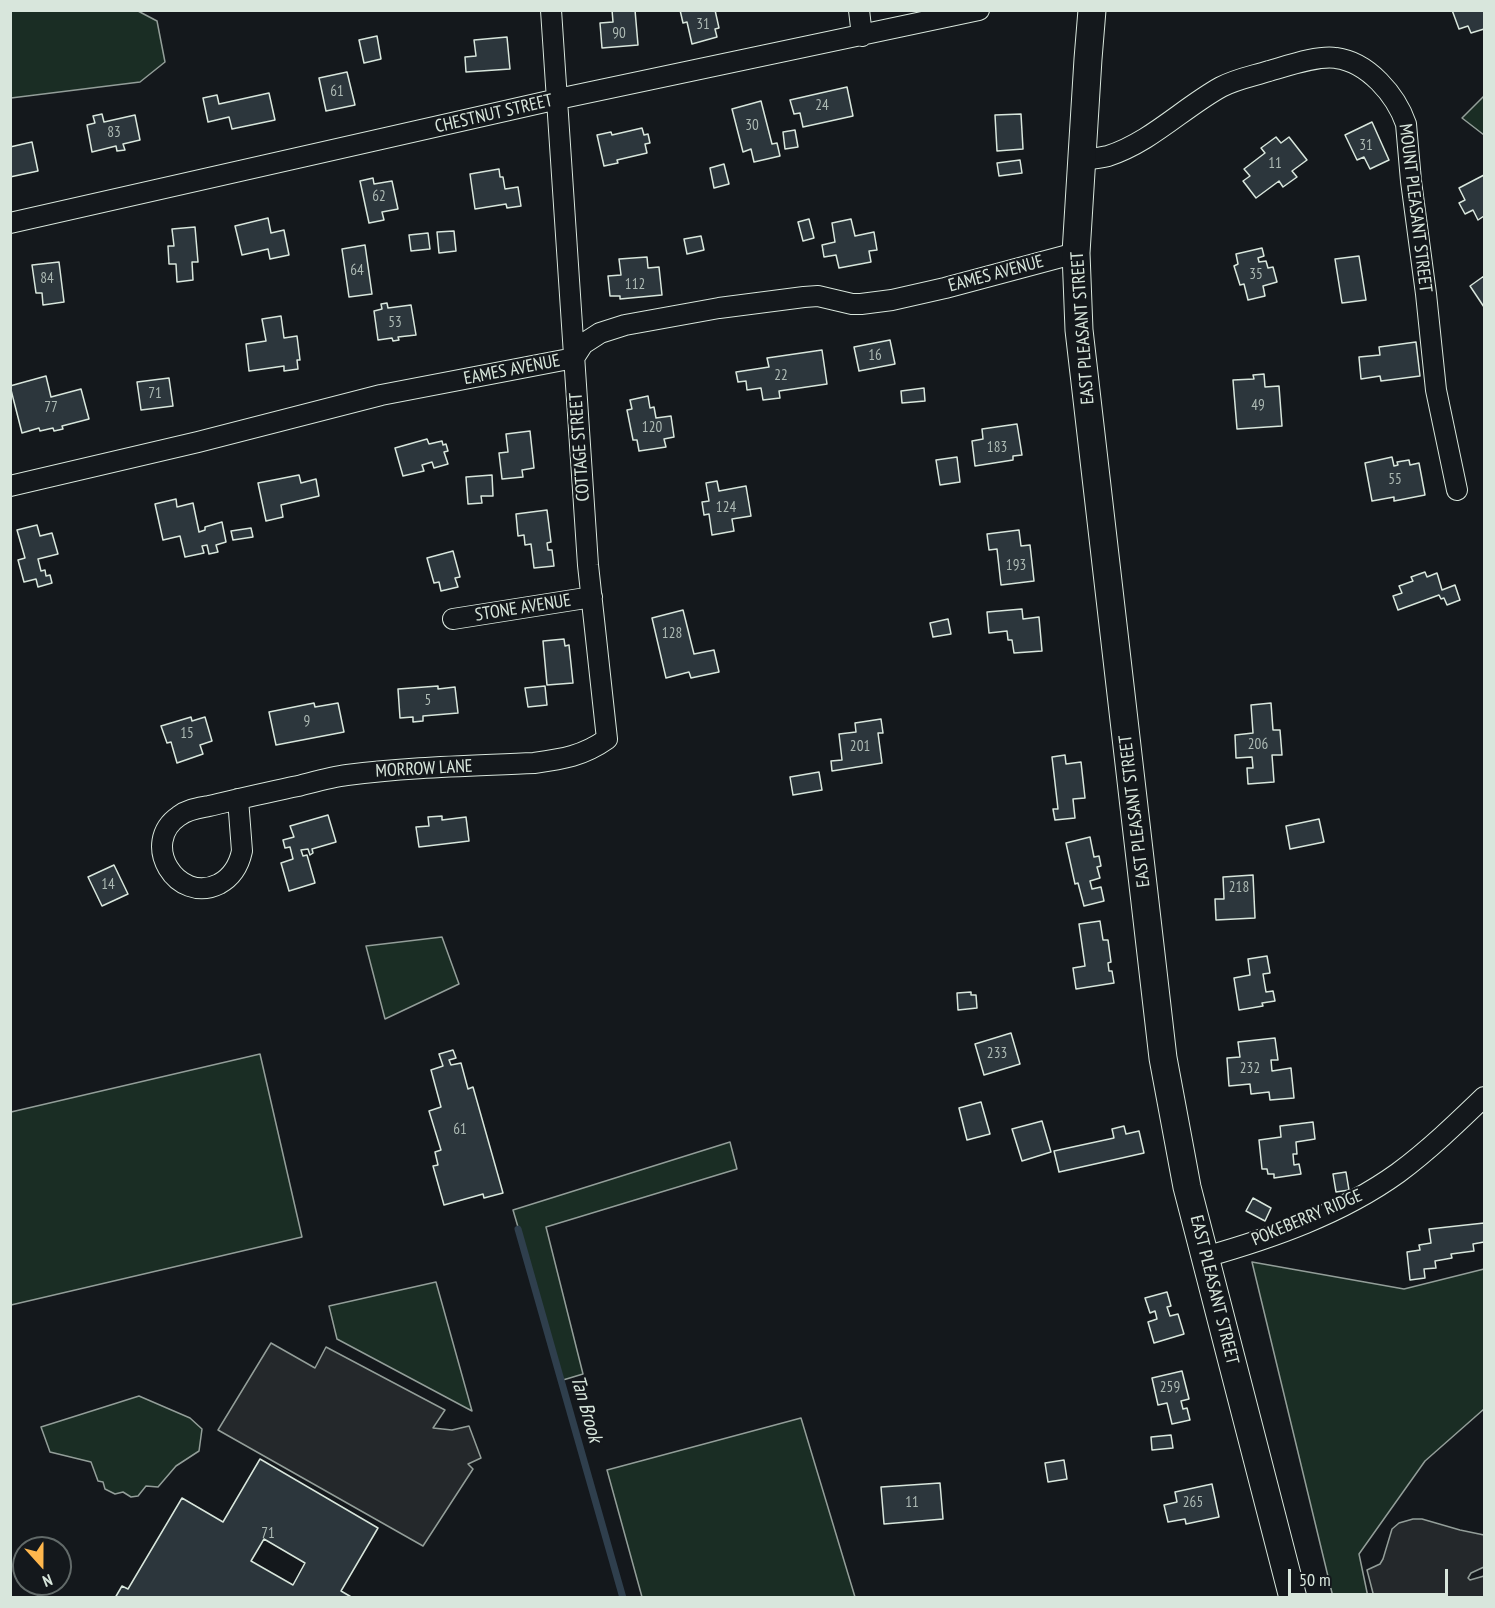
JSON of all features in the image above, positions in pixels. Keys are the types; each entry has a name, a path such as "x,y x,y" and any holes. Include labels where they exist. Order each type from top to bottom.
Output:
{"main road":[{"name":"EAST PLEASANT STREET","path":"1092,10 1076,253 1079,330 1163,1058 1187,1187 1293,1598"}],"street":[{"name":"COTTAGE STREET","path":"551,10 587,554 607,738"},
{"path":"859,10 862,36"},
{"name":"CHESTNUT STREET","path":"10,223 558,99 979,10"},
{"name":"MOUNT PLEASANT STREET","path":"1082,160 1107,156 1154,134 1223,86 1295,63 1338,58 1357,65 1377,79 1394,99 1406,124 1436,390 1457,490"},
{"name":"EAMES AVENUE","path":"10,486 198,442 381,395 574,358 583,344 600,333 625,325 719,308 804,297 818,296 852,304 892,300 1076,253"},
{"name":"STONE AVENUE","path":"453,619 592,597"},
{"name":"MORROW LANE","path":"238,799 242,851 233,872 222,883 207,887 191,886 177,879 167,867 162,852 164,836 171,822 192,810 238,799 344,776 372,772 555,760 593,749 607,738"},
{"name":"POKEBERRY RIDGE","path":"1205,1257 1282,1233 1357,1199 1399,1173 1485,1097"}],"green space":[{"path":"10,11 138,11 157,21 165,62 140,82 11,98"},
{"path":"1484,96 1484,135 1462,118"},
{"path":"442,937 459,984 385,1019 366,946"},
{"path":"260,1054 302,1237 11,1305 11,1112"},
{"path":"730,1142 737,1169 546,1227 583,1374 563,1380 513,1210"},
{"path":"1252,1262 1404,1289 1484,1269 1484,1409 1425,1461 1359,1554 1368,1597 1333,1597"},
{"path":"436,1282 472,1411 337,1339 329,1306"},
{"path":"139,1396 190,1418 202,1429 199,1451 176,1466 158,1487 146,1486 138,1496 131,1497 123,1492 115,1494 105,1489 103,1482 98,1481 91,1462 50,1452 41,1427"},
{"path":"801,1418 855,1597 642,1597 607,1470"}],"shaded area":[{"path":"271,1343 315,1368 326,1347 445,1410 433,1428 452,1430 469,1426 481,1458 468,1464 473,1469 423,1546 218,1430"},
{"path":"1422,1519 1484,1535 1484,1567 1471,1573 1468,1578 1470,1580 1484,1576 1484,1597 1374,1597 1367,1570 1380,1564 1392,1529 1399,1523"}],"building":[{"path":"612,10 635,10 638,45 602,48 600,23 613,22"},
{"path":"680,10 715,10 719,28 715,29 717,37 692,44 687,22 683,23"},
{"path":"1452,10 1484,10 1484,29 1471,33 1468,26 1459,29"},
{"path":"377,36 381,59 364,63 359,40"},
{"path":"507,37 510,69 466,72 465,57 476,56 474,40"},
{"path":"347,72 355,105 326,111 319,78"},
{"path":"847,87 853,116 803,127 800,113 794,114 790,100"},
{"path":"269,93 275,120 232,129 229,117 208,122 203,98 217,95 219,104"},
{"path":"761,101 772,144 777,143 780,156 754,162 751,149 743,152 732,109"},
{"path":"102,114 104,122 135,115 140,140 123,144 125,150 117,151 116,146 92,152 87,125 95,123 93,116"},
{"path":"1021,114 1023,149 997,151 995,115"},
{"path":"1372,122 1389,160 1370,169 1364,157 1357,160 1345,135"},
{"path":"642,128 644,135 648,134 650,143 645,144 647,153 617,160 618,163 604,166 597,135 611,132 612,135"},
{"path":"795,130 798,147 785,149 783,132"},
{"path":"1276,137 1281,143 1289,137 1307,160 1292,171 1297,177 1283,187 1279,181 1256,198 1243,181 1250,176 1244,169 1265,153 1261,148"},
{"path":"32,142 38,171 10,177 10,147"},
{"path":"1020,160 1022,173 999,176 997,163"},
{"path":"724,164 729,184 714,188 710,168"},
{"path":"499,169 505,189 518,187 521,206 507,208 506,204 475,209 470,174"},
{"path":"1484,175 1484,216 1478,220 1473,210 1465,214 1459,203 1465,200 1459,188"},
{"path":"373,178 374,184 392,181 398,209 382,212 384,220 369,223 360,181"},
{"path":"268,218 271,233 284,230 289,255 270,259 268,249 242,255 235,226"},
{"path":"809,219 814,238 803,241 798,222"},
{"path":"851,219 855,236 874,232 877,250 869,251 871,262 839,268 836,255 824,257 822,245 835,242 832,223"},
{"path":"195,227 198,262 192,262 193,280 177,282 176,264 169,264 168,246 174,246 172,229"},
{"path":"454,231 456,251 439,253 437,232"},
{"path":"428,233 430,249 411,251 409,235"},
{"path":"701,236 704,250 687,254 684,239"},
{"path":"365,245 372,294 349,297 342,249"},
{"path":"1262,248 1264,256 1258,258 1259,262 1266,261 1268,268 1273,267 1277,282 1263,286 1265,296 1248,300 1244,284 1240,285 1234,266 1238,264 1236,254"},
{"path":"1359,256 1366,300 1342,303 1335,259"},
{"path":"647,257 648,268 659,267 662,295 620,299 620,296 610,296 608,276 621,275 619,259"},
{"path":"59,262 64,302 43,305 42,293 36,293 32,265"},
{"path":"1484,276 1484,307 1470,286"},
{"path":"387,303 388,308 411,305 416,335 398,337 399,340 393,341 392,338 378,340 374,311 382,309 381,304"},
{"path":"281,316 284,338 297,336 300,360 297,360 298,369 284,371 284,366 249,371 246,344 266,341 262,319"},
{"path":"890,340 895,364 859,371 854,347"},
{"path":"1416,342 1420,376 1381,381 1380,376 1361,379 1359,357 1380,355 1379,347"},
{"path":"822,350 827,384 779,391 780,398 763,400 761,388 747,390 746,381 738,382 736,372 769,367 767,358"},
{"path":"1264,374 1265,387 1279,386 1282,426 1237,429 1233,380 1254,379 1253,375"},
{"path":"46,376 51,397 81,389 89,419 62,426 63,429 54,431 53,428 40,431 39,428 22,433 10,386"},
{"path":"169,378 173,406 141,410 137,382"},
{"path":"924,388 925,401 902,403 901,391"},
{"path":"648,396 650,408 654,407 656,418 671,416 674,437 664,439 666,447 639,451 637,440 633,440 627,410 632,409 630,400"},
{"path":"1017,424 1022,455 1013,456 1013,460 975,466 972,441 983,439 982,429"},
{"path":"530,431 534,468 522,470 523,477 502,479 499,453 508,452 506,434"},
{"path":"427,439 429,444 442,441 443,445 446,444 448,451 444,452 448,464 434,468 432,462 422,465 424,471 403,476 395,448"},
{"path":"957,457 960,482 940,485 936,460"},
{"path":"1392,457 1394,466 1398,465 1397,462 1409,460 1410,465 1419,463 1425,495 1394,501 1394,497 1372,501 1365,463"},
{"path":"299,475 301,483 316,479 319,496 281,505 283,517 266,521 258,483"},
{"path":"492,475 493,496 481,496 482,503 468,504 466,477"},
{"path":"717,481 719,491 746,486 751,516 732,519 734,531 712,535 709,514 704,515 702,502 709,501 706,483"},
{"path":"176,499 177,507 193,503 199,532 205,530 205,527 222,522 226,542 216,545 218,552 209,554 207,545 202,546 204,553 185,557 180,536 163,540 155,504"},
{"path":"547,510 551,542 547,543 548,550 552,550 554,566 534,568 531,544 525,545 524,535 518,536 516,514"},
{"path":"37,525 40,536 52,533 58,554 38,559 41,571 45,570 46,576 50,575 52,583 38,587 36,579 24,582 18,560 25,558 17,530"},
{"path":"251,528 253,537 233,540 231,531"},
{"path":"1019,530 1021,546 1030,545 1034,581 1001,585 997,549 989,550 987,534"},
{"path":"453,551 460,577 455,578 458,587 441,591 439,582 434,583 427,558"},
{"path":"1425,572 1427,577 1437,573 1442,590 1455,585 1460,600 1447,605 1444,598 1441,599 1439,595 1398,610 1393,596 1402,593 1399,586 1413,581 1411,577"},
{"path":"1022,609 1023,619 1039,617 1042,651 1014,653 1012,640 1008,640 1007,631 989,633 987,612"},
{"path":"683,610 694,654 714,650 719,672 691,678 689,672 666,678 652,618"},
{"path":"948,619 951,634 933,637 930,623"},
{"path":"564,639 565,646 569,645 573,683 547,685 543,641"},
{"path":"438,686 438,689 455,687 458,713 423,716 423,721 413,722 413,717 400,718 398,689"},
{"path":"545,686 547,705 528,707 525,688"},
{"path":"314,703 315,707 338,703 344,732 276,745 269,712"},
{"path":"1271,703 1273,730 1280,730 1282,755 1272,755 1274,782 1248,784 1247,768 1253,768 1252,757 1236,758 1235,735 1253,733 1251,705"},
{"path":"191,717 192,721 205,717 212,741 200,745 203,754 177,763 171,742 167,743 161,726"},
{"path":"881,719 883,733 878,733 882,763 832,771 831,761 842,760 839,734 856,732 855,723"},
{"path":"1065,755 1066,764 1081,762 1085,798 1073,799 1075,818 1055,820 1053,809 1058,809 1052,757"},
{"path":"819,772 822,790 793,795 790,777"},
{"path":"328,815 336,842 312,849 313,853 310,855 308,849 301,850 303,856 307,855 315,883 289,891 281,863 293,859 290,847 285,848 283,840 294,837 290,826"},
{"path":"442,816 442,820 466,817 469,841 419,847 416,827 429,826 428,817"},
{"path":"1319,819 1324,842 1290,849 1286,826"},
{"path":"1090,837 1094,857 1099,856 1101,866 1097,867 1100,878 1090,881 1092,889 1101,887 1104,901 1084,906 1078,883 1075,884 1066,843"},
{"path":"114,865 128,894 102,906 88,877"},
{"path":"1253,875 1255,918 1216,920 1215,899 1224,899 1223,877"},
{"path":"1100,921 1103,940 1108,940 1111,962 1108,963 1109,971 1112,971 1114,983 1076,989 1073,968 1085,966 1079,924"},
{"path":"1267,956 1270,973 1263,974 1266,992 1273,991 1275,1001 1262,1003 1263,1006 1239,1010 1234,978 1250,975 1248,959"},
{"path":"971,992 971,995 976,995 977,1008 958,1010 957,993"},
{"path":"1011,1033 1020,1064 984,1075 975,1044"},
{"path":"1275,1038 1278,1060 1271,1060 1272,1071 1291,1068 1294,1098 1270,1100 1269,1092 1251,1094 1250,1084 1229,1086 1227,1058 1240,1057 1238,1042"},
{"path":"453,1050 456,1058 449,1060 451,1065 461,1063 468,1089 473,1087 503,1193 484,1198 483,1194 444,1205 433,1166 438,1165 435,1152 441,1150 429,1111 441,1107 431,1070 443,1066 439,1054"},
{"path":"981,1102 990,1134 967,1140 959,1108"},
{"path":"1042,1121 1051,1152 1022,1161 1012,1129"},
{"path":"1313,1122 1315,1139 1296,1142 1297,1154 1293,1154 1294,1165 1299,1164 1301,1174 1274,1178 1274,1174 1268,1174 1267,1169 1262,1169 1259,1140 1281,1137 1280,1126"},
{"path":"1124,1126 1126,1134 1139,1131 1144,1153 1059,1172 1054,1151 1114,1138 1112,1129"},
{"path":"1346,1172 1349,1190 1336,1192 1333,1174"},
{"path":"1253,1198 1271,1208 1265,1221 1246,1211"},
{"path":"1484,1223 1484,1242 1473,1244 1474,1251 1451,1254 1452,1258 1435,1261 1436,1268 1424,1269 1425,1278 1410,1280 1407,1252 1420,1250 1419,1245 1431,1243 1429,1229"},
{"path":"1167,1292 1171,1306 1167,1307 1170,1316 1178,1314 1184,1334 1154,1343 1148,1322 1157,1319 1155,1311 1150,1313 1145,1298"},
{"path":"1182,1371 1189,1399 1181,1401 1183,1409 1187,1408 1190,1420 1172,1424 1167,1403 1158,1405 1152,1378"},
{"path":"1171,1435 1173,1448 1152,1450 1151,1437"},
{"path":"260,1459 378,1528 341,1591 353,1598 115,1598 122,1586 128,1589 182,1498 223,1522","holes":["264,1539 305,1563 293,1585 251,1561"]},
{"path":"1064,1460 1067,1479 1048,1482 1045,1463"},
{"path":"940,1483 943,1519 884,1524 881,1487"},
{"path":"1212,1484 1219,1517 1186,1524 1185,1519 1168,1522 1164,1505 1177,1502 1175,1492"}],"waterway":[{"name":"Tan Brook","path":"518,1229 623,1598"}]}
